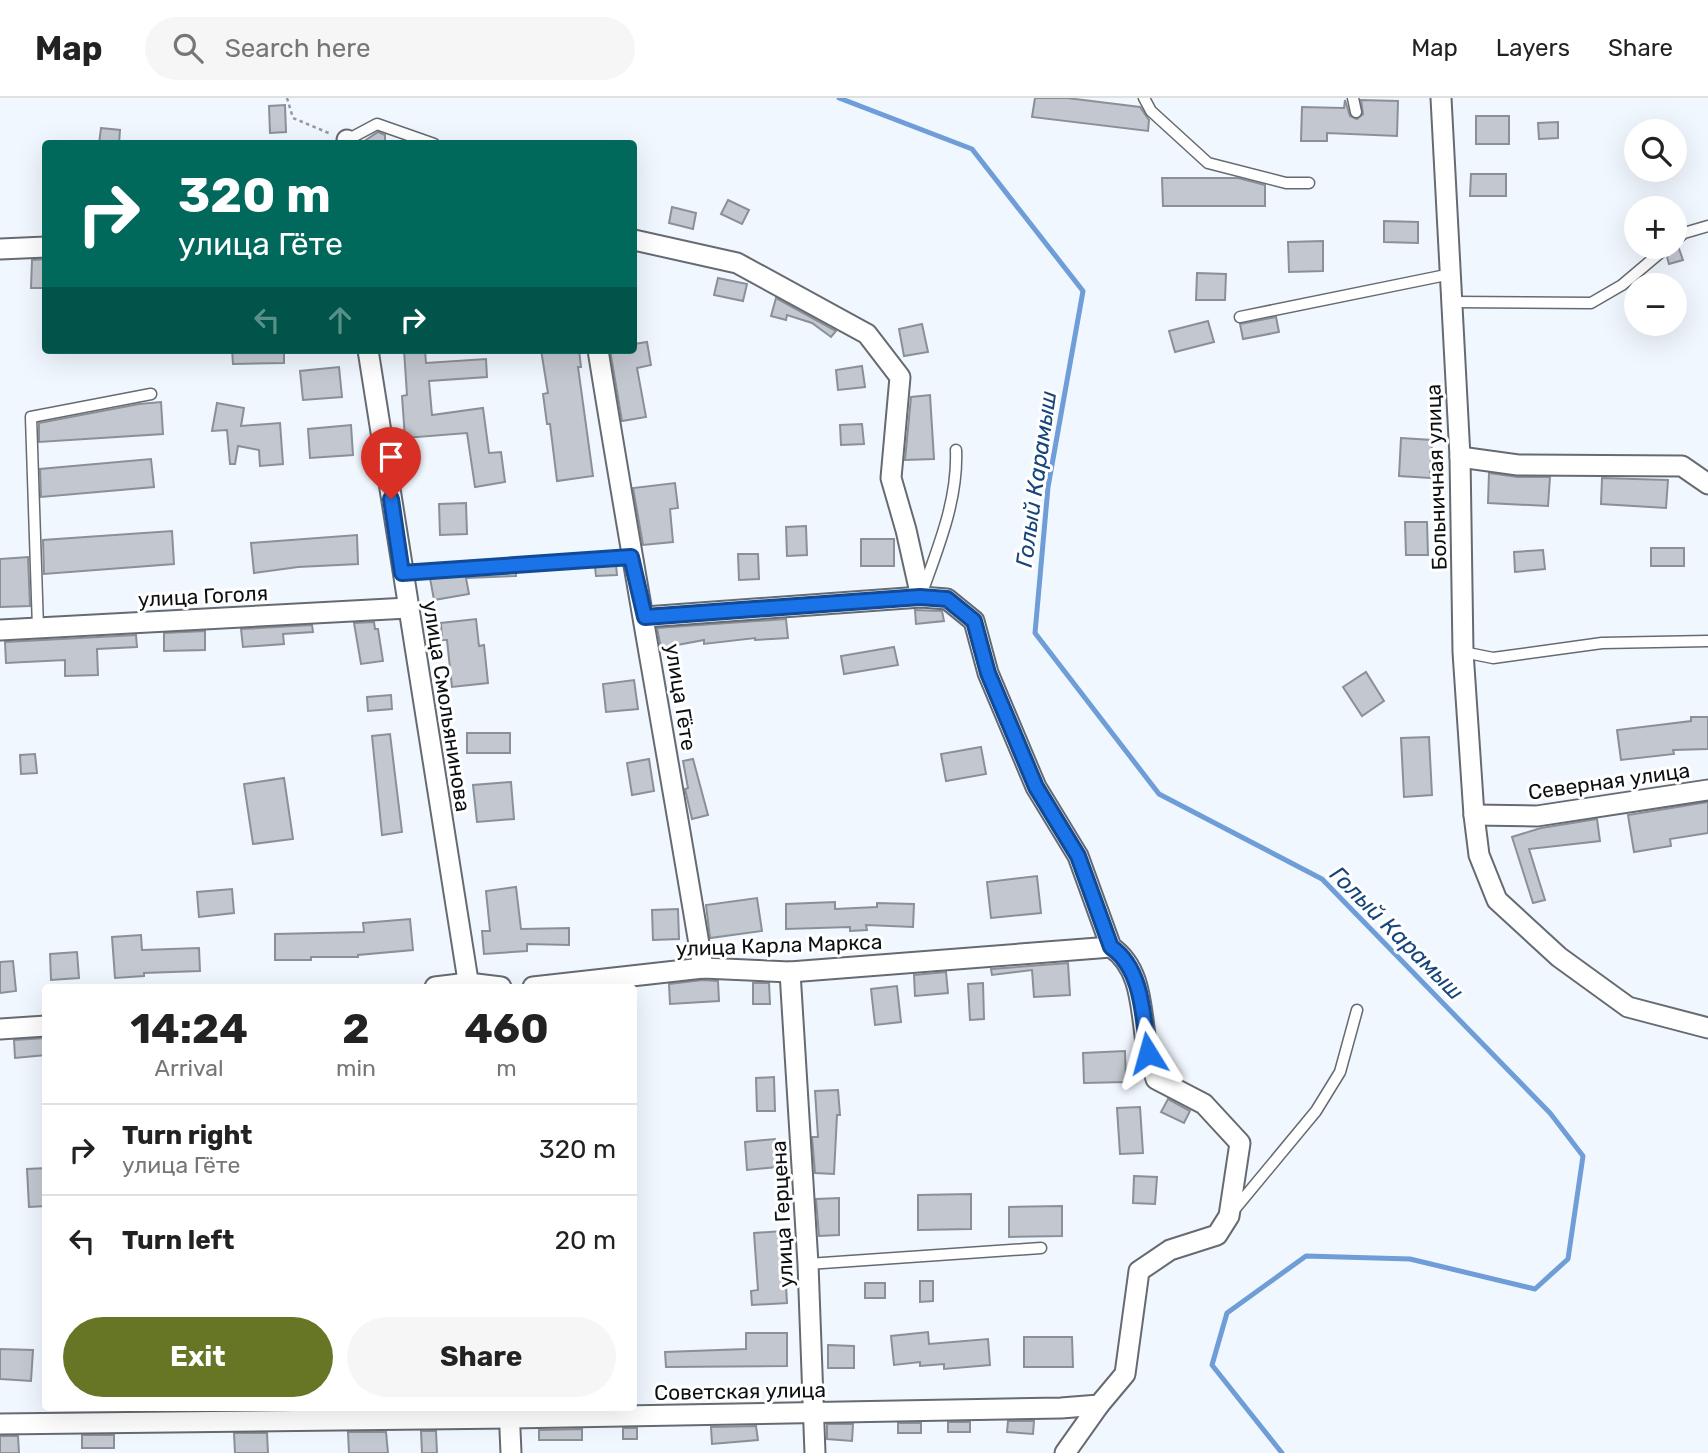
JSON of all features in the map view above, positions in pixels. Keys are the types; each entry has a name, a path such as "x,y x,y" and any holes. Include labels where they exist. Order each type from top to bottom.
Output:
{"street":[{"name":"Больничная улица","path":"1441,98 1460,457 1463,652 1479,855 1497,900 1559,957 1629,1007 1708,1028"},
{"path":"637,241 737,263 867,334 900,377 891,478 906,530 920,597"},
{"path":"0,249 42,247"},
{"name":"улица Смольянинова","path":"369,354 469,984"},
{"name":"улица Гёте","path":"599,354 631,557 645,617 704,968"},
{"path":"1460,457 1518,465 1682,466 1708,484"},
{"path":"645,617 920,597 947,599 974,621 988,673 1036,787 1078,856 1111,947 1123,955 1140,993 1148,1053 1156,1079 1204,1104 1240,1143 1229,1216 1217,1235 1170,1250 1139,1271 1125,1374 1065,1453"},
{"name":"улица Гоголя","path":"0,630 408,608"},
{"name":"Северная улица","path":"1474,815 1537,816 1708,790"},
{"name":"улица Карла Маркса","path":"560,984 704,968 790,972 1111,947"},
{"name":"улица Герцена","path":"790,972 808,1264 815,1453"},
{"path":"0,1030 42,1026"},
{"name":"Советская улица","path":"0,1424 509,1413 1061,1408 1099,1405"},
{"path":"509,1413 511,1453"}],"lane":[{"path":"1144,98 1151,111 1208,163 1286,183 1309,183"},
{"path":"1353,98 1356,112"},
{"path":"351,140 377,124 423,140"},
{"path":"1687,232 1708,226"},
{"path":"1453,302 1591,303 1622,285 1653,259"},
{"path":"1240,317 1452,274"},
{"path":"38,628 30,417 150,394"},
{"path":"920,597 948,517 957,472 956,450"},
{"path":"402,573 631,557"},
{"path":"1463,652 1493,657 1602,643 1708,641"},
{"path":"1229,1216 1315,1111 1340,1072 1357,1010"},
{"path":"808,1264 1041,1248"}],"path":[{"path":"286,98 293,118 343,140"}],"building":[{"path":"1035,98 1067,98 1140,107 1149,120 1148,131 1032,117"},
{"path":"1345,100 1350,116 1357,119 1363,114 1361,100 1398,101 1397,136 1327,133 1327,141 1301,141 1302,107 1344,108"},
{"path":"285,105 286,132 270,133 269,106"},
{"path":"1476,116 1509,116 1509,144 1476,144"},
{"path":"1558,122 1558,138 1539,139 1538,123"},
{"path":"101,128 120,130 119,140 100,140"},
{"path":"378,132 385,135 385,140 366,140"},
{"path":"1471,174 1506,174 1506,196 1470,196"},
{"path":"1162,178 1238,178 1265,185 1265,206 1163,206"},
{"path":"728,200 749,210 742,224 721,214"},
{"path":"672,207 696,213 693,229 669,223"},
{"path":"1384,221 1418,222 1418,243 1384,242"},
{"path":"1323,241 1323,271 1289,272 1288,242"},
{"path":"42,259 42,288 31,288 32,260"},
{"path":"1668,259 1683,260 1669,264"},
{"path":"1197,273 1226,274 1225,300 1196,300"},
{"path":"718,278 747,284 743,301 714,295"},
{"path":"776,298 836,331 831,337 812,323 787,315 786,320 771,316"},
{"path":"1276,317 1279,332 1243,339 1240,324"},
{"path":"1208,321 1214,342 1175,352 1169,331"},
{"path":"922,324 928,352 904,356 899,329"},
{"path":"647,342 651,365 637,368 646,417 622,421 611,354 637,354 637,344"},
{"path":"232,354 284,354 284,363 233,364"},
{"path":"404,354 425,354 426,363 486,359 487,377 429,381 432,415 483,408 489,453 501,452 505,482 475,487 467,433 405,438 402,396 407,395"},
{"path":"542,354 579,354 581,367 578,367 593,476 557,481 550,424 547,424 543,394 548,393"},
{"path":"862,366 865,387 838,390 836,370"},
{"path":"339,367 342,397 303,400 300,371"},
{"path":"930,395 934,459 905,460 911,397"},
{"path":"161,402 163,434 39,442 39,423"},
{"path":"217,403 244,408 241,426 280,423 283,464 260,466 259,450 238,446 235,464 230,464 227,430 212,431"},
{"path":"862,424 864,444 841,445 840,425"},
{"path":"351,425 353,455 310,458 308,429"},
{"path":"1401,438 1432,440 1430,478 1399,476"},
{"path":"151,459 154,487 41,497 40,469"},
{"path":"1489,473 1550,477 1548,506 1488,503"},
{"path":"1602,478 1668,480 1666,508 1601,504"},
{"path":"675,483 678,508 670,509 673,542 643,545 633,488"},
{"path":"466,503 467,534 440,535 439,504"},
{"path":"1405,522 1427,522 1428,555 1406,555"},
{"path":"806,526 807,555 787,556 786,527"},
{"path":"172,531 174,564 44,574 43,540"},
{"path":"357,535 358,564 298,567 254,573 251,543"},
{"path":"861,539 894,539 894,566 861,566"},
{"path":"1651,548 1684,548 1684,566 1651,566"},
{"path":"1543,550 1545,569 1515,572 1514,552"},
{"path":"738,554 758,554 759,579 739,580"},
{"path":"28,557 30,606 0,607 0,559"},
{"path":"616,565 617,575 596,576 595,567"},
{"path":"516,572 516,576 466,578 469,594 434,600 430,578"},
{"path":"915,610 942,611 944,621 916,624"},
{"path":"476,619 479,646 484,645 488,683 452,687 447,640 442,640 441,623"},
{"path":"786,619 788,638 755,638 704,644 704,640 661,648 657,628"},
{"path":"374,622 375,629 378,629 383,661 361,664 354,623"},
{"path":"312,625 313,632 283,634 284,644 243,647 241,629"},
{"path":"205,631 205,650 164,651 164,633"},
{"path":"136,635 137,647 97,649 98,675 65,676 65,660 6,663 5,642"},
{"path":"894,647 898,665 844,674 841,656"},
{"path":"1366,672 1384,701 1362,716 1343,687"},
{"path":"634,680 638,709 606,712 603,684"},
{"path":"391,695 392,709 368,711 367,697"},
{"path":"1691,717 1708,717 1708,749 1673,750 1674,754 1621,760 1617,730 1691,721"},
{"path":"467,733 510,733 510,753 467,753"},
{"path":"390,734 402,832 382,835 372,736"},
{"path":"1429,737 1432,795 1404,797 1401,738"},
{"path":"981,747 986,774 946,781 941,754"},
{"path":"35,754 37,773 21,774 20,755"},
{"path":"649,759 654,791 632,795 627,763"},
{"path":"693,759 708,815 692,819 685,789 688,788 683,761"},
{"path":"284,778 293,839 253,844 244,784"},
{"path":"511,782 514,819 477,822 473,785"},
{"path":"1708,802 1708,833 1670,839 1671,846 1634,852 1628,815"},
{"path":"1597,819 1600,841 1529,849 1545,900 1533,903 1512,837 1541,828"},
{"path":"1037,876 1041,913 991,918 987,882"},
{"path":"516,887 521,929 569,928 569,945 527,944 527,951 484,954 482,931 490,931 486,891"},
{"path":"232,889 234,913 199,917 197,892"},
{"path":"757,898 762,931 710,938 706,905"},
{"path":"835,902 835,909 877,907 877,903 914,904 913,927 866,925 867,930 850,931 850,927 786,929 786,904"},
{"path":"678,909 679,939 653,940 652,910"},
{"path":"410,919 413,950 358,957 275,960 275,934 364,932 363,923"},
{"path":"141,935 142,950 199,948 200,971 144,973 144,976 115,978 112,937"},
{"path":"77,952 79,978 51,980 50,954"},
{"path":"13,961 16,991 0,993 0,962"},
{"path":"1068,963 1070,995 1034,997 1032,970 992,975 991,969"},
{"path":"946,972 948,993 915,996 914,975"},
{"path":"718,981 719,1001 670,1004 669,984"},
{"path":"753,983 769,983 770,1004 753,1004"},
{"path":"983,983 984,1019 970,1020 968,984"},
{"path":"897,986 901,1022 875,1025 871,989"},
{"path":"42,1038 42,1055 15,1058 14,1040"},
{"path":"1125,1051 1126,1082 1084,1083 1083,1053"},
{"path":"774,1077 775,1111 757,1111 756,1078"},
{"path":"838,1090 840,1115 837,1115 834,1174 815,1173 812,1137 818,1137 815,1091"},
{"path":"1168,1099 1190,1111 1184,1123 1161,1112"},
{"path":"1140,1107 1143,1153 1120,1154 1117,1108"},
{"path":"775,1139 777,1167 747,1170 745,1142"},
{"path":"42,1168 42,1206 29,1207 27,1169"},
{"path":"1134,1176 1157,1177 1155,1204 1133,1203"},
{"path":"971,1194 971,1229 918,1230 918,1195"},
{"path":"839,1198 839,1235 819,1236 816,1199"},
{"path":"1062,1206 1062,1236 1009,1237 1009,1207"},
{"path":"783,1231 787,1303 752,1305 751,1291 758,1290 754,1233"},
{"path":"920,1281 933,1281 933,1301 920,1302"},
{"path":"865,1283 885,1283 885,1298 865,1298"},
{"path":"928,1332 929,1344 988,1339 990,1365 944,1369 944,1364 920,1366 920,1362 894,1365 891,1336"},
{"path":"746,1333 787,1333 787,1366 666,1367 665,1352 746,1349"},
{"path":"1024,1337 1072,1337 1073,1367 1024,1367"},
{"path":"828,1345 854,1346 854,1368 828,1368"},
{"path":"0,1349 33,1350 31,1381 0,1379"},
{"path":"1008,1421 1034,1421 1033,1434 1007,1432"},
{"path":"948,1422 970,1422 970,1432 948,1432"},
{"path":"898,1423 921,1423 921,1433 898,1433"},
{"path":"827,1424 853,1424 852,1441 827,1439"},
{"path":"756,1426 758,1440 712,1444 711,1427"},
{"path":"623,1428 637,1428 637,1439 623,1439"},
{"path":"582,1429 582,1440 539,1440 539,1430"},
{"path":"421,1431 436,1431 437,1453 422,1453"},
{"path":"348,1432 386,1432 388,1453 349,1453"},
{"path":"234,1433 267,1433 268,1453 235,1453"},
{"path":"82,1435 114,1435 114,1448 82,1448"},
{"path":"0,1436 18,1436 19,1453 0,1453"}],"waterway":[{"name":"Голый Карамыш","path":"839,98 972,149 1083,291 1048,487 1035,633 1159,794 1322,879 1550,1113 1583,1156 1568,1259 1535,1289 1410,1259 1306,1256 1227,1313 1212,1365 1282,1453"}],"route":[{"path":"391,499 402,573 631,557 645,617 920,597 947,599 974,621 988,673 1036,787 1078,856 1111,947 1123,955 1140,993 1148,1053"}]}
